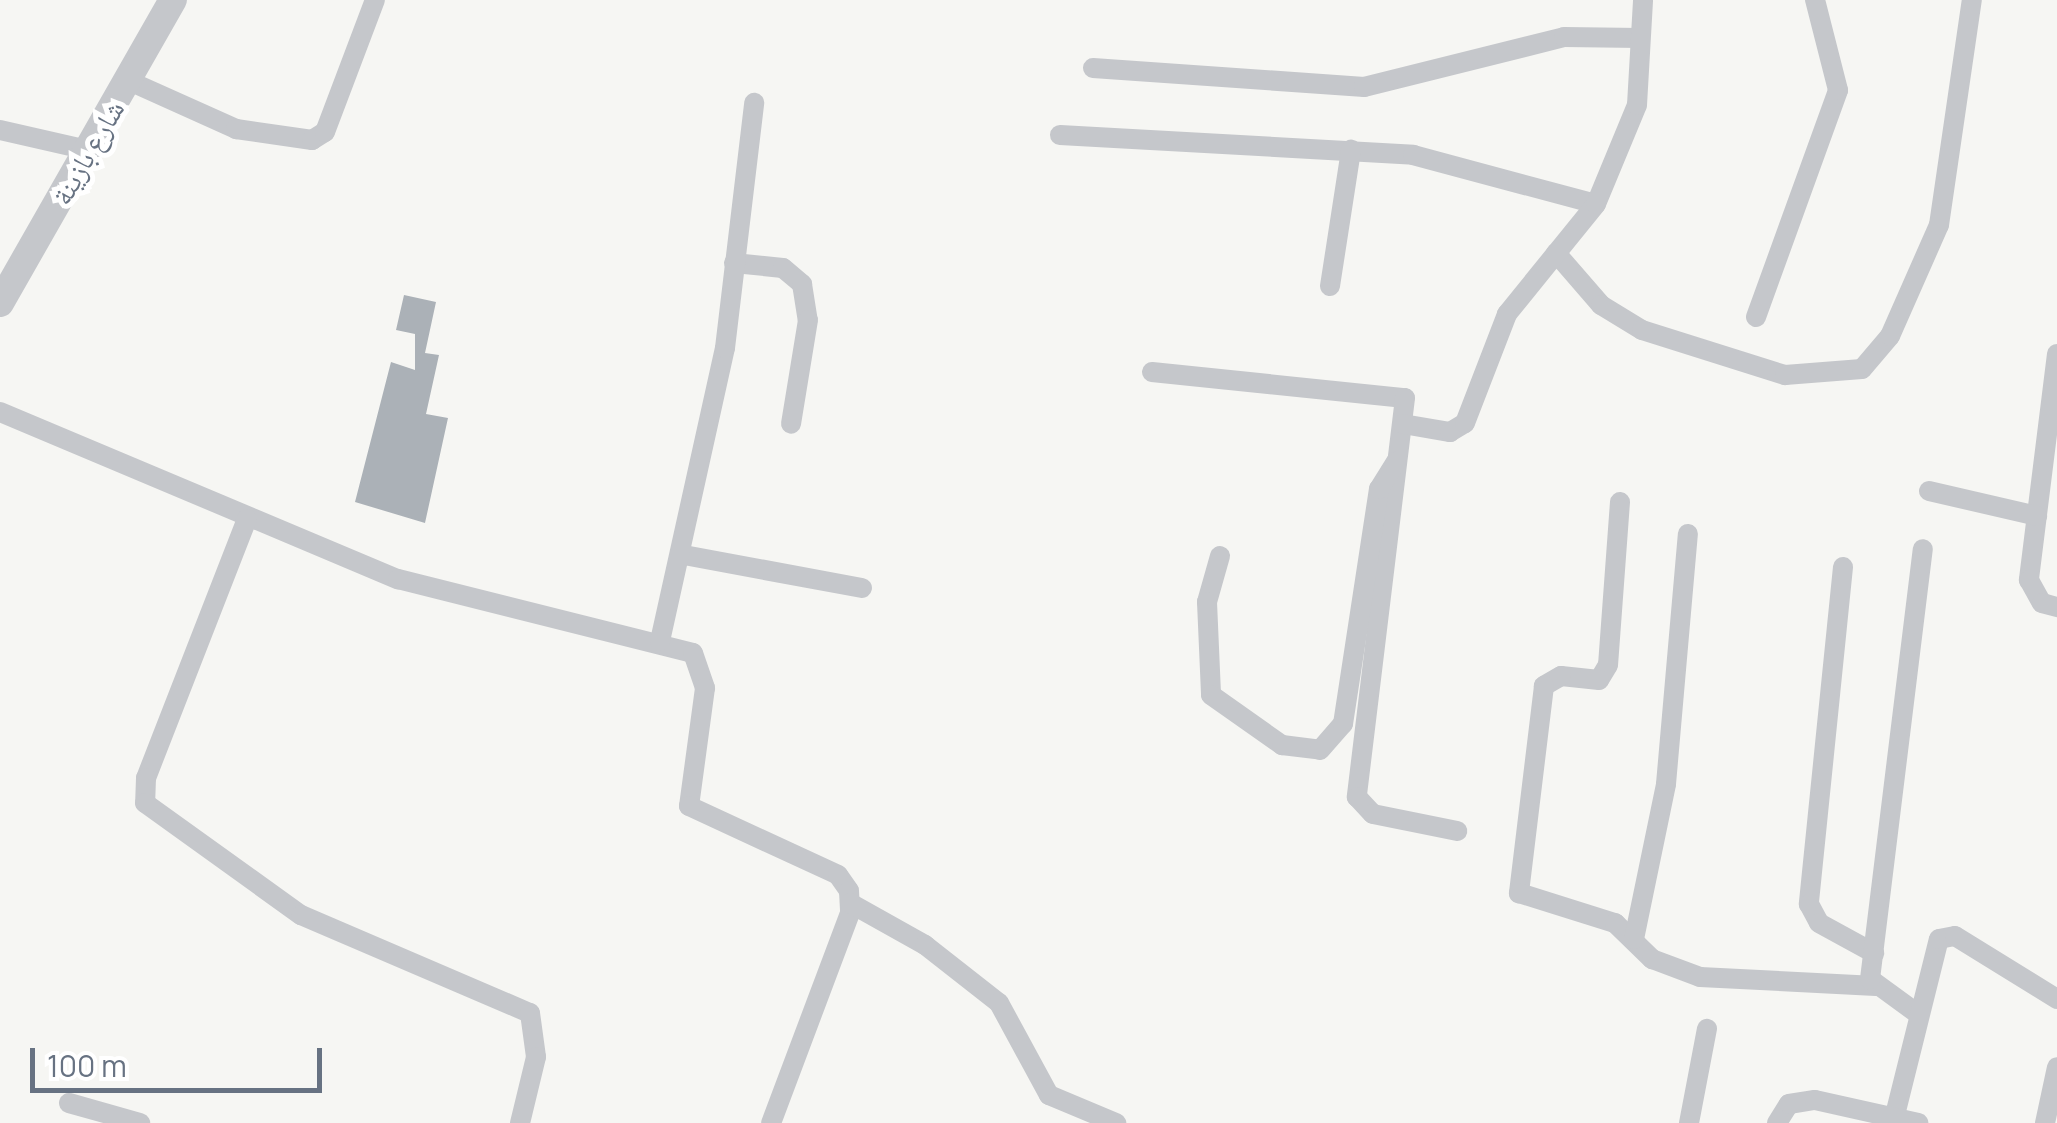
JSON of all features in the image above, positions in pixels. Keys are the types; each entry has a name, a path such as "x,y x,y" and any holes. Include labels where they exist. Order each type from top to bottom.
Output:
{"street":[{"name":"شارع بازينة","path":"0,303 173,0"},
{"path":"127,80 236,128 312,140 325,132 375,0"},
{"path":"1404,424 1450,432 1465,423 1507,314 1596,204 1638,105 1643,0"},
{"path":"1756,317 1836,100 1815,0"},
{"path":"1556,254 1601,304 1642,330 1785,375 1862,369 1890,336 1939,225 1972,0"},
{"path":"1093,68 1364,87 1564,37 1640,38"},
{"path":"660,641 684,555 734,264 754,103"},
{"path":"0,130 88,150"},
{"path":"1060,136 1351,150 1494,170 1596,204"},
{"path":"1330,286 1351,150"},
{"path":"734,264 783,268 802,284 808,320 791,424"},
{"path":"2057,354 2029,580 2042,603 2057,607"},
{"path":"1152,372 1252,388 1400,394 1404,424 1396,462 1357,797 1373,814 1457,831"},
{"path":"0,412 247,519 398,579 660,641 692,653 704,668 689,806 838,874 850,903 938,953 999,1003 1049,1095 1116,1123"},
{"path":"1220,556 1207,602 1210,695 1282,745 1320,750 1343,724 1380,489 1396,462"},
{"path":"1929,490 2037,516"},
{"path":"1620,502 1608,665 1599,680 1561,676 1544,686 1517,888 1634,939 1652,959 1700,977 1876,986 1918,1014"},
{"path":"247,519 146,778 145,803 302,916 530,1013 536,1057 520,1123"},
{"path":"1634,939 1666,784 1688,534"},
{"path":"1876,986 1874,953 1923,549"},
{"path":"684,555 862,588"},
{"path":"1843,567 1809,904 1819,923 1874,953"},
{"path":"771,1123 850,903"},
{"path":"1895,1115 1934,946 1948,935 2057,999"},
{"path":"1689,1123 1708,1030"},
{"path":"2045,1123 2057,1067"},
{"path":"1777,1123 1798,1100 1895,1115 1918,1123"},
{"path":"70,1103 140,1123"}],"building":[{"path":"404,295 436,302 425,353 439,355 426,414 448,418 425,523 355,502 391,362 415,370 415,334 396,330"}]}
